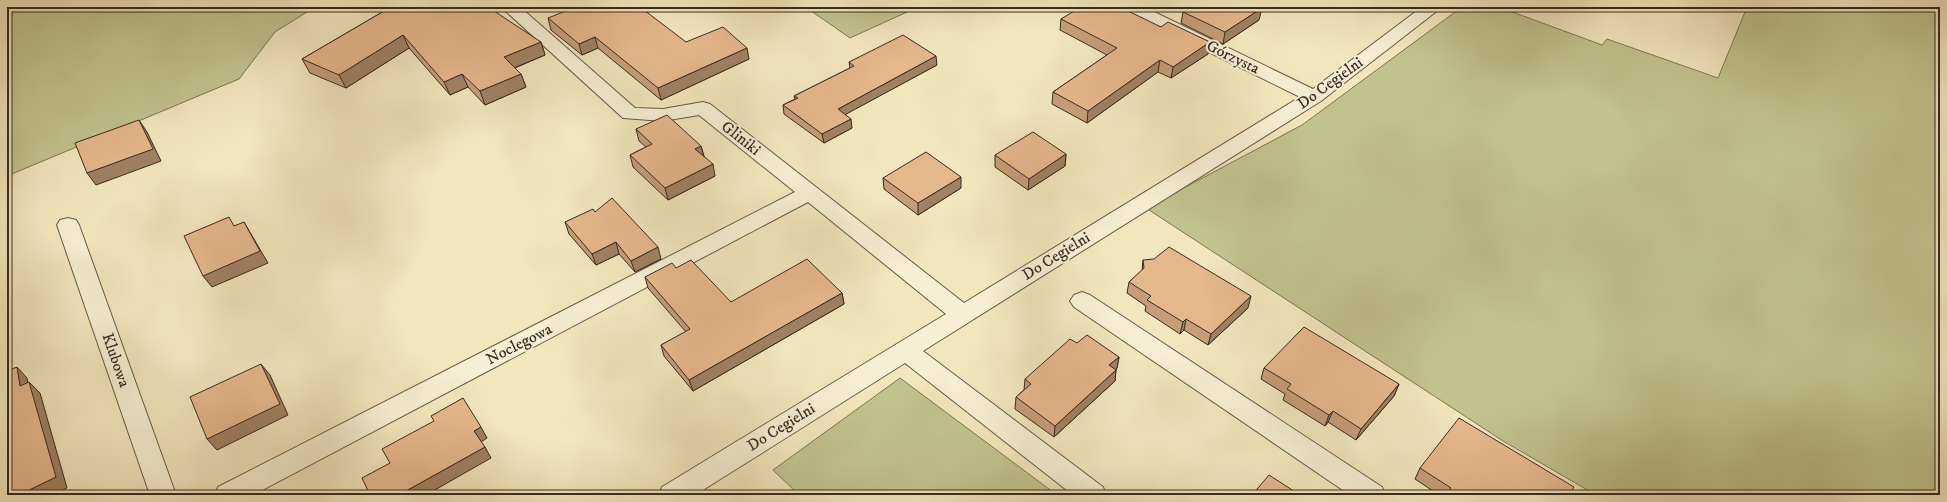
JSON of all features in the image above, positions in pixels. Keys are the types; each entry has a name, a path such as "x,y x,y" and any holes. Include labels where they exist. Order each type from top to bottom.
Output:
{"street":[{"name":"Gliniki","path":"510,7 630,114 663,114 703,108 962,314"},
{"name":"Górzysta","path":"1131,7 1314,97"},
{"name":"Do Cegielni","path":"672,495 1314,97 1433,7"},
{"name":"Noclegowa","path":"228,495 810,193"},
{"name":"Klubowa","path":"68,225 163,495"},
{"path":"1082,301 1372,495"},
{"path":"905,350 1093,495"}],"green space":[{"path":"7,7 315,7 275,32 239,79 7,176"},
{"path":"783,7 918,7 850,38 807,8 786,10"},
{"path":"1462,7 1499,7 1602,45 1607,39 1718,78 1747,7 1940,7 1940,495 1596,495 1503,441 1146,208 1302,125"},
{"path":"900,378 1057,495 799,495 773,470"}],"building":[{"path":"391,7 488,7 541,42 504,57 521,74 480,91 462,74 444,82 403,35 339,75 302,59"},
{"path":"576,7 640,7 686,42 723,27 747,48 658,88 595,37 579,44 548,18"},
{"path":"1081,7 1120,7 1161,27 1168,22 1210,42 1173,67 1160,60 1088,111 1053,92 1117,48 1061,19"},
{"path":"1191,7 1262,8 1225,32 1183,12"},
{"path":"903,35 936,56 838,109 851,119 822,134 783,105 798,98 794,96 854,66 849,62"},
{"path":"667,115 701,146 695,149 713,164 665,188 630,155 652,144 636,129"},
{"path":"139,120 153,149 87,173 75,143"},
{"path":"1033,132 1066,154 1029,179 995,155"},
{"path":"926,152 961,177 918,203 883,178"},
{"path":"612,198 658,247 631,261 616,242 592,254 565,222 593,209 595,212"},
{"path":"229,217 234,226 244,222 260,251 203,276 184,236"},
{"path":"1169,247 1251,296 1211,334 1186,319 1183,322 1147,300 1151,296 1129,282 1144,268 1143,260 1154,259"},
{"path":"807,259 842,293 689,380 661,345 690,329 645,277 672,263 676,268 691,260 731,302"},
{"path":"1304,327 1399,384 1361,429 1333,411 1329,415 1287,389 1291,384 1264,368"},
{"path":"1087,335 1119,357 1109,365 1116,370 1055,426 1016,397 1031,384 1025,379 1070,339 1077,343"},
{"path":"261,364 280,404 207,439 190,397"},
{"path":"17,367 20,386 29,382 56,477 19,495 7,495 7,371"},
{"path":"463,398 481,427 474,431 485,447 406,491 407,494 405,495 370,495 362,478 390,463 382,449 434,421 431,416"},
{"path":"1459,418 1574,487 1569,495 1452,495 1448,492 1451,488 1420,468"},
{"path":"1269,475 1300,495 1252,495"}]}
